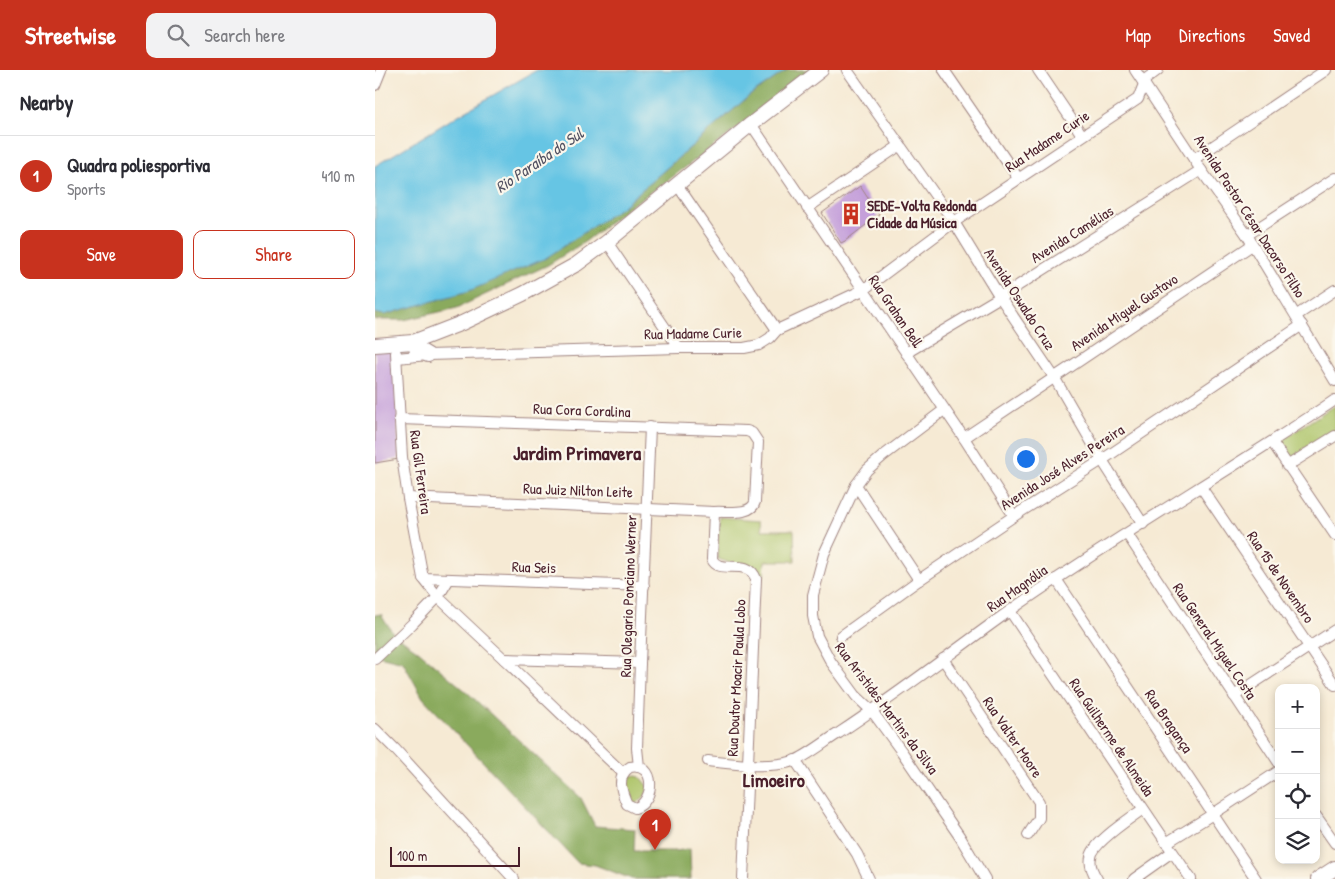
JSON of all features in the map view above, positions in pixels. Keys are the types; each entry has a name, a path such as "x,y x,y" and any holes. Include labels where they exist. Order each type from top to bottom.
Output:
{"main road":[{"path":"375,345 396,351 523,294 577,264 678,186 751,124 821,70"},
{"path":"413,342 416,348 428,355"},
{"path":"1318,879 1335,868"}],"street":[{"path":"376,82 381,70"},
{"name":"Avenida Oswaldo Cruz","path":"847,70 953,222 1000,297 1054,377 1102,460 1143,524"},
{"path":"944,70 1017,178"},
{"path":"1039,70 1082,135"},
{"name":"Avenida Pastor César Dacorso Filho","path":"1135,70 1201,170 1247,235 1335,381"},
{"name":"Rua Madame Curie","path":"396,351 428,355 744,348 759,345 770,338 777,330 863,290 953,222 1138,99 1147,77 1158,70"},
{"path":"1194,159 1326,70"},
{"name":"Rua Grahan Bell","path":"751,124 964,438 1013,516"},
{"path":"807,208 899,146"},
{"name":"Avenida Camélias","path":"906,353 1000,297 1201,170"},
{"path":"1247,235 1335,178"},
{"path":"678,186 777,330"},
{"path":"607,242 679,348"},
{"name":"Avenida Miguel Gustavo","path":"964,438 1252,245"},
{"name":"Avenida José Alves Pereira","path":"841,636 1013,516 1102,460 1299,320 1335,290"},
{"name":"Rua Gil Ferreira","path":"396,351 399,419 408,498 423,578 438,597 623,773"},
{"name":"Rua Magnólia","path":"707,761 747,765 774,764 795,760 872,711 1056,580 1335,400"},
{"name":"Rua Aristides Martins da Silva","path":"944,410 883,456 867,470 857,485 824,554 813,595 813,616 817,636 831,662 856,696 872,711 934,797 985,879"},
{"name":"Rua Cora Coralina","path":"399,419 747,432 756,437 758,442 755,502 754,506 747,511"},
{"name":"Rua Olegario Ponciano Werner","path":"639,767 637,748 650,427"},
{"path":"1287,466 1335,436"},
{"path":"1272,442 1335,535"},
{"path":"857,485 919,580"},
{"name":"Rua 15 de Novembro","path":"1201,487 1335,685"},
{"name":"Rua Juiz Nilton Leite","path":"408,498 714,512 747,511"},
{"name":"Rua Doutor Moacir Paula Lobo","path":"714,512 712,559 714,563 718,566 746,568 751,570 756,578 743,879"},
{"name":"Rua General Miguel Costa","path":"1127,534 1275,757"},
{"name":"Rua Seis","path":"423,578 644,586"},
{"path":"375,659 438,597 449,579"},
{"name":"Rua Bragança","path":"1056,580 1256,879"},
{"name":"Rua Guilherme de Almeida","path":"1010,611 1191,879"},
{"path":"1233,696 1335,630"},
{"path":"505,659 640,663"},
{"name":"Rua Valter Moore","path":"943,659 1039,802 1039,818 1028,835"},
{"path":"375,729 514,879"},
{"path":"795,760 857,854 869,879"},
{"path":"630,767 639,767 647,772 650,782 645,803 635,813 627,804 622,794 620,783 623,773 630,767"},
{"path":"1133,879 1169,847 1213,814 1275,774"},
{"path":"1097,879 1091,866 1091,856 1094,849 1143,809"},
{"path":"1318,819 1335,843"}],"green space":[{"path":"787,70 815,70 663,184 633,204 586,241 548,265 457,308 404,320 375,320 375,310 622,207 749,96"},
{"path":"1335,405 1335,433 1290,460 1279,442"},
{"path":"720,517 761,520 762,530 794,530 795,561 765,561 764,576 747,564 717,558"},
{"path":"381,614 393,633 417,650 468,693 581,798 595,826 635,829 634,851 690,849 691,879 632,879 595,865 578,863 423,698 403,662 375,655 375,615"},
{"path":"631,775 640,777 648,787 646,795 636,804 629,801 625,783"}],"water":[{"name":"Rio Paraíba do Sul","path":"537,70 787,70 749,96 622,207 546,258 469,291 384,315 375,313 375,166"}],"building":[{"name":"SEDE-Volta Redonda Cidade da Música","path":"860,186 879,215 841,243 822,213"},
{"path":"375,349 390,351 395,356 399,459 375,463"}],"place":[{"name":"SEDE-Volta Redonda Cidade da Música","path":"851,214"},
{"name":"Quadra poliesportiva","path":"655,850"}],"district":[{"name":"Jardim Primavera","path":"577,452"},
{"name":"Limoeiro","path":"774,779"}]}
